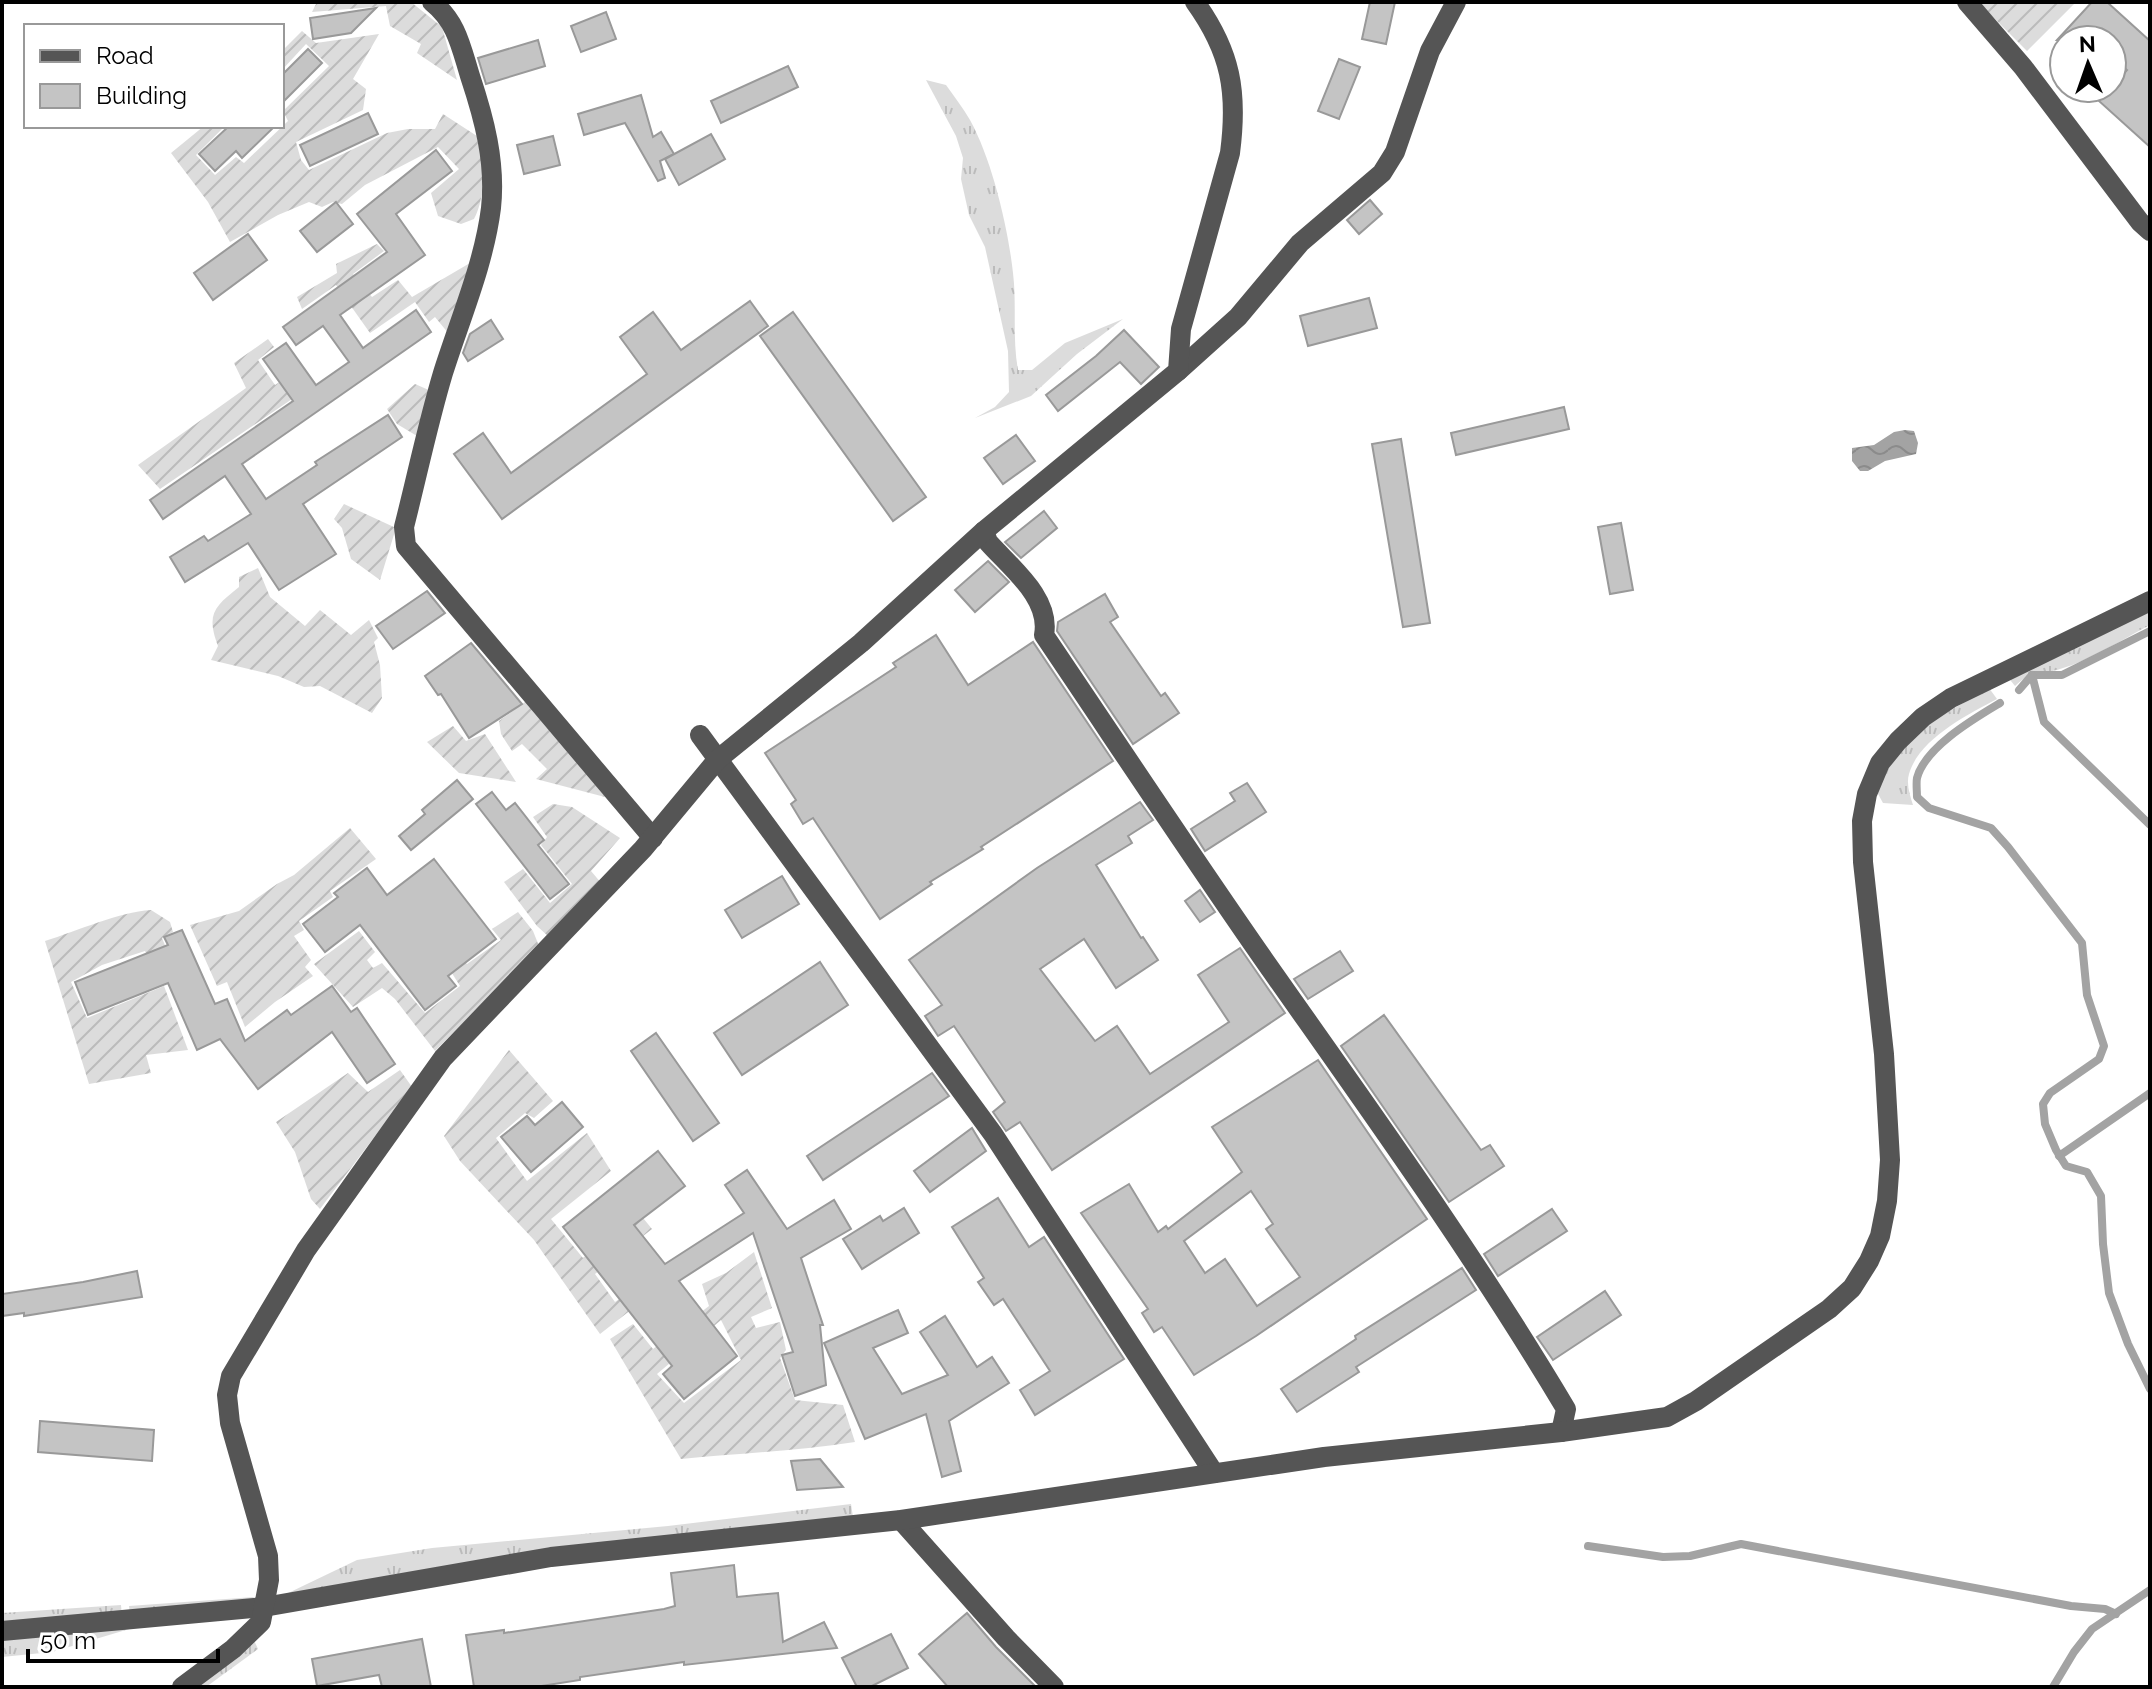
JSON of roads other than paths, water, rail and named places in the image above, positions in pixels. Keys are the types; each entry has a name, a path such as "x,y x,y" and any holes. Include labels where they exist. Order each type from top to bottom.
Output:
{"street":[{"path":"432,2 446,13 457,31 481,107 488,138 491,207 474,281 442,376 404,527 406,546 653,838"},
{"path":"1178,371 1181,329 1230,153 1234,123 1231,74 1224,52 1195,2"},
{"path":"182,1687 233,1649 261,1622 269,1580 268,1556 230,1423 227,1395 231,1376 306,1250 443,1058 653,838 717,760 861,643 984,531 1178,371 1238,317 1300,243 1382,173 1395,152 1430,51 1456,2"},
{"path":"1967,2 2023,67 2150,231"},
{"path":"984,531 988,542 1040,601 1047,620 1044,635 1268,966 1509,1313 1566,1409 1561,1432"},
{"path":"2,1631 264,1607 551,1557 901,1520 1324,1457 1561,1432 1667,1417 1773,1350 1852,1288 1880,1236 1890,1160 1884,1054 1863,862 1862,821 1867,794 1880,763 1923,717 1951,698 2150,601"},
{"path":"700,735 993,1134 1214,1473"},
{"path":"901,1520 1054,1687"}],"water":[{"path":"1914,431 1918,443 1916,454 1885,461 1868,471 1860,471 1852,461 1852,448 1874,445 1894,432"}],"waterway":[{"path":"2032,675 2062,675 2150,631"},
{"path":"2032,675 2044,722 2150,825"},
{"path":"2019,690 2032,675"},
{"path":"2000,703 1952,734 1930,755 1917,778 1917,797 1929,808 1991,828 2082,943 2087,995 2104,1046 2099,1059 2050,1093 2043,1104 2045,1124 2066,1166 2087,1172 2101,1196 2109,1293 2128,1344 2150,1389"},
{"path":"2059,1156 2150,1093"},
{"path":"1588,1546 1663,1557 1690,1556 1741,1544 2071,1606 2105,1609 2116,1614"},
{"path":"2053,1687 2092,1629 2150,1590"}]}
